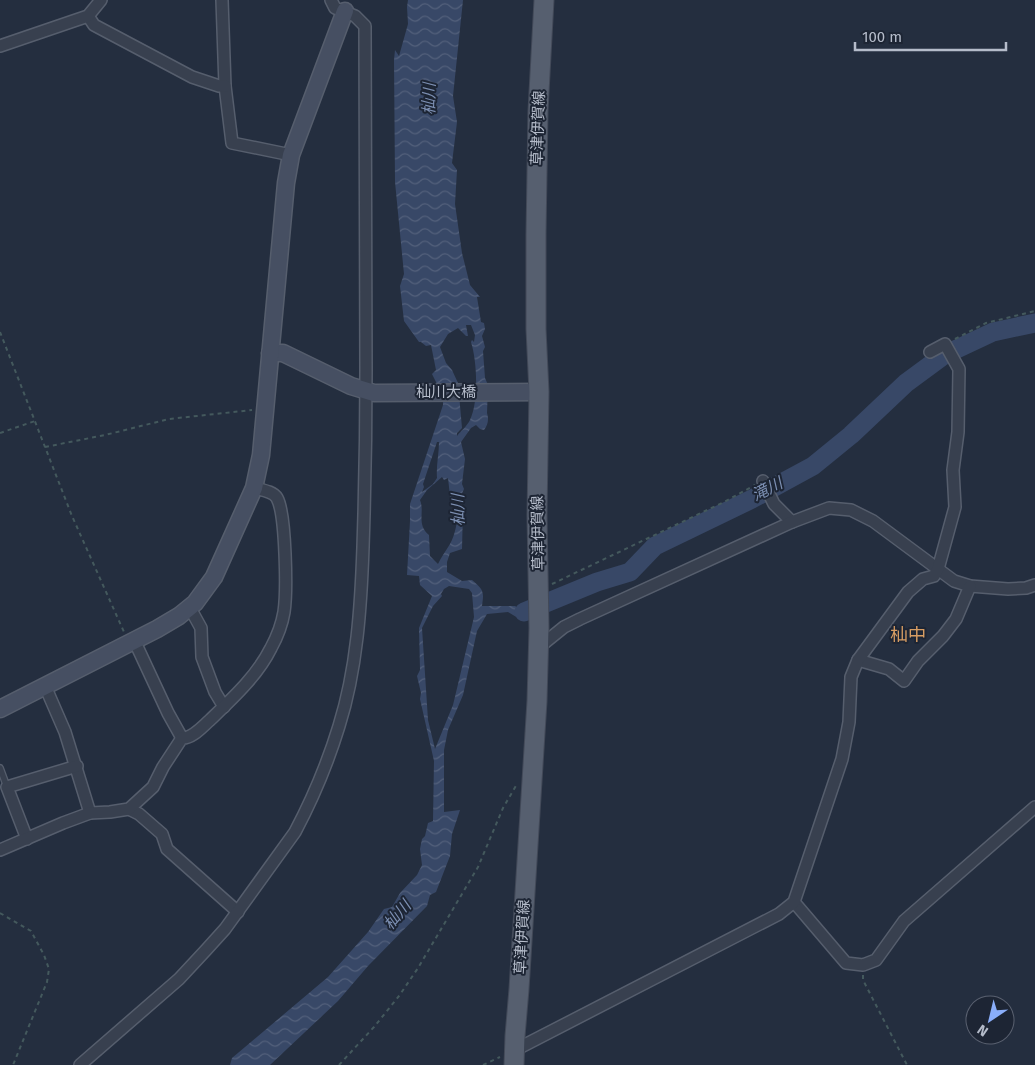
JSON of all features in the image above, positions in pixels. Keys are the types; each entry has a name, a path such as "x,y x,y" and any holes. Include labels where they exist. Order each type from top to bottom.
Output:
{"main road":[{"name":"草津伊賀線","path":"515,1057 538,648 537,506 539,392 536,329 536,234 538,110 544,0"}],"street":[{"path":"0,46 88,16 101,0"},
{"path":"222,0 225,86 232,143 291,155"},
{"path":"331,0 334,8 347,5"},
{"path":"0,709 168,622 190,608 202,595 214,577 254,488 261,455 286,183 291,155 347,5"},
{"path":"80,1065 179,980 238,912 295,832 325,766 340,725 355,651 362,568 370,392 365,26 347,5"},
{"path":"88,16 94,25 192,77 219,86 225,86"},
{"path":"515,1057 779,914 794,902 842,759 849,722 851,677 858,660 908,592 923,579 934,576 938,570 955,507 953,470 958,432 957,364 946,346 930,352"},
{"path":"270,353 283,353 370,392"},
{"name":"杣川大橋","path":"370,392 539,392"},
{"path":"765,483 774,504 792,522"},
{"path":"182,738 190,737 224,707 249,681 265,658 277,634 284,610 286,569 282,519 278,500 273,494 254,488"},
{"path":"538,648 564,627 580,619 792,522 829,508 851,510 873,521 954,581 970,586 1008,589 1026,588 1035,585"},
{"path":"858,660 889,669 904,681 956,619 970,586"},
{"path":"190,608 201,628 202,657 215,692 224,707"},
{"path":"131,642 182,738"},
{"path":"45,686 65,732 90,813"},
{"path":"0,850 90,813 129,809 153,787 163,767 182,738"},
{"path":"26,839 7,787 77,766"},
{"path":"794,902 846,963 863,965 876,960 904,921 1035,807"},
{"path":"129,809 139,814 162,834 167,848 238,912"}],"lane":[{"path":"0,768 7,787"}],"path":[{"path":"946,346 986,323 1035,311"},
{"path":"0,332 72,516 131,642"},
{"path":"45,447 168,419 266,408"},
{"path":"0,433 35,421"},
{"path":"539,590 765,483"},
{"path":"338,1065 393,1003 418,968 473,876 503,808 520,780"},
{"path":"0,914 31,931 49,969 47,982 13,1065"},
{"path":"863,965 863,980 907,1065"}],"water":[{"name":"杣川","path":"408,0 463,0 453,96 457,122 452,163 457,170 455,204 462,253 470,285 480,297 477,297 481,322 484,323 485,329 482,336 485,347 483,351 485,378 488,385 488,420 484,430 476,425 471,428 461,442 465,459 462,484 464,489 460,498 463,509 462,549 450,553 447,562 447,572 462,581 472,580 476,583 482,592 482,606 515,606 522,610 549,599 544,607 518,618 508,612 487,614 477,631 463,695 448,730 444,750 444,812 460,810 452,834 450,856 436,892 430,895 427,906 368,966 338,1001 270,1065 230,1065 232,1058 328,977 368,932 384,909 392,907 400,893 417,875 422,865 420,849 422,839 425,836 428,823 433,821 434,761 420,699 421,693 417,676 420,670 419,628 432,596 420,585 419,576 407,575 410,504 443,405 443,396 432,374 436,370 431,345 426,346 419,342 404,321 400,286 404,274 395,182 394,60 395,50 399,56 408,24","holes":["466,325 471,325 475,335 474,342 472,340 471,342 476,370 475,402 470,420 457,436 457,433 462,428 458,383 452,370 446,363 440,347 448,334 458,328 468,336","437,442 439,442 437,478 433,484 422,492","442,477 444,480 448,478 452,501 455,499 458,502 454,535 438,564 430,556 429,535 425,531 422,522 420,500 427,490","449,586 469,589 472,593 474,617 453,705 435,749 428,720 422,628 433,606 442,596 441,594"]}],"waterway":[{"name":"滝川","path":"524,612 597,582 630,572 655,546 752,499 813,466 851,435 906,383 944,355 993,332 1035,323"}],"district":[{"name":"杣中","path":"908,635"}]}
